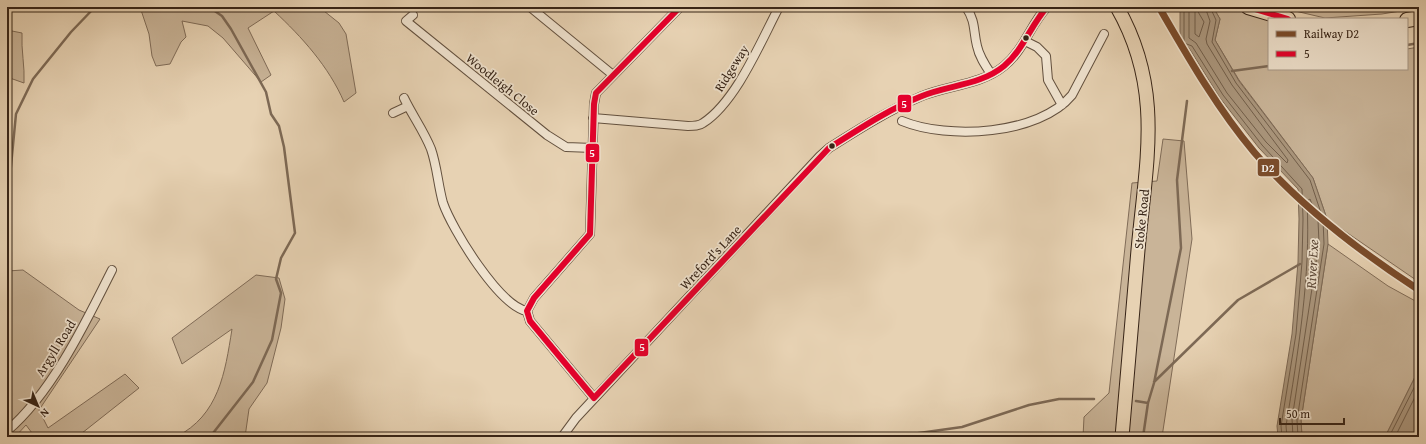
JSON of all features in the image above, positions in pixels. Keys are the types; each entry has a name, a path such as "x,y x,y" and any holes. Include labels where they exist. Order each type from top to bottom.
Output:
{"highway":[{"path":"1248,7 1285,18"},
{"path":"1408,20 1419,18"}],"main road":[{"name":"Stoke Road","path":"1116,7 1129,32 1139,58 1146,88 1149,112 1147,160 1122,437"}],"street":[{"path":"530,7 613,75"},
{"path":"594,398 530,321 527,311 534,298 590,234 593,118 596,93 680,7"},
{"name":"Ridgeway","path":"593,118 688,126 697,126 703,123 732,93 741,80 779,7"},
{"path":"966,7 975,24 977,45 981,58 991,74"},
{"name":"Wreford's Lane","path":"562,437 565,430 594,398 820,156 842,140 891,111 935,92 974,82 991,74 1010,61 1025,41 1040,14 1047,7"},
{"name":"Woodleigh Close","path":"413,14 404,24 561,145 569,147 593,148"},
{"path":"902,121 949,132 981,131 1012,126 1046,116 1062,105 1072,95 1104,34"},
{"path":"1025,41 1036,47 1046,56 1048,80 1062,105"},
{"path":"404,98 430,147 443,203 451,222 484,273 513,306 527,311"},
{"path":"393,113 408,106"},
{"name":"Argyll Road","path":"7,431 31,408 66,355 87,319 112,270"}],"shaded area":[{"path":"140,7 319,7 339,23 346,34 356,93 344,102 331,77 314,53 295,31 274,11 248,28 271,75 261,82 223,38 208,26 182,21 186,37 181,42 170,64 156,66 152,56 149,34"},
{"path":"1213,7 1227,7 1268,20 1268,70 1408,70 1408,49 1419,47 1419,282 1327,219 1313,178 1239,80 1215,40 1220,19"},
{"path":"1278,7 1419,8 1382,14 1325,18"},
{"path":"7,30 22,33 24,83 7,77"},
{"path":"1163,139 1184,141 1192,239 1162,437 1083,437 1084,417 1109,393 1132,183 1157,181"},
{"path":"1328,244 1388,286 1419,303 1419,369 1385,437 1302,437 1301,420"},
{"path":"23,270 79,310 100,319 39,410 48,428 125,374 139,388 77,437 35,437 26,425 15,437 7,437 7,271"},
{"path":"256,275 279,278 285,299 281,328 267,383 249,409 245,437 176,437 190,428 202,417 211,405 223,377 232,329 182,364 172,338"}],"water":[{"name":"River Exe","path":"1180,7 1213,7 1220,19 1215,40 1239,81 1313,178 1327,219 1328,244 1301,420 1302,437 1278,437 1277,426 1292,334 1298,262 1298,189 1259,148 1220,98 1189,48 1180,48"},
{"path":"1419,369 1419,437 1385,437"}],"waterway":[{"path":"7,185 10,176 16,114 33,79 71,32 95,7"},
{"path":"209,7 222,16 231,29 266,92 271,114 279,126 284,147 295,233 281,258 276,279 281,293 272,340 253,382 210,437"},
{"path":"1408,45 1419,43"},
{"path":"1232,71 1268,66"},
{"path":"1143,437 1148,403 1154,383 1181,248 1177,180 1187,101"},
{"name":"River Exe","path":"1154,382 1238,300 1300,264"},
{"path":"908,437 912,434 962,427 1029,405 1059,399 1094,399"},
{"path":"1136,401 1148,403"}],"rail line":[{"name":"D2","path":"1159,7 1215,100 1240,135 1272,172 1311,210 1353,244 1419,290"}],"transit line":[{"name":"5","path":"680,7 596,93 594,104 590,234 534,298 527,311 530,321 594,398 829,148 874,120 910,101 932,92 975,81 995,72 1011,60 1047,7"},
{"name":"5","path":"1248,7 1285,18"}]}
